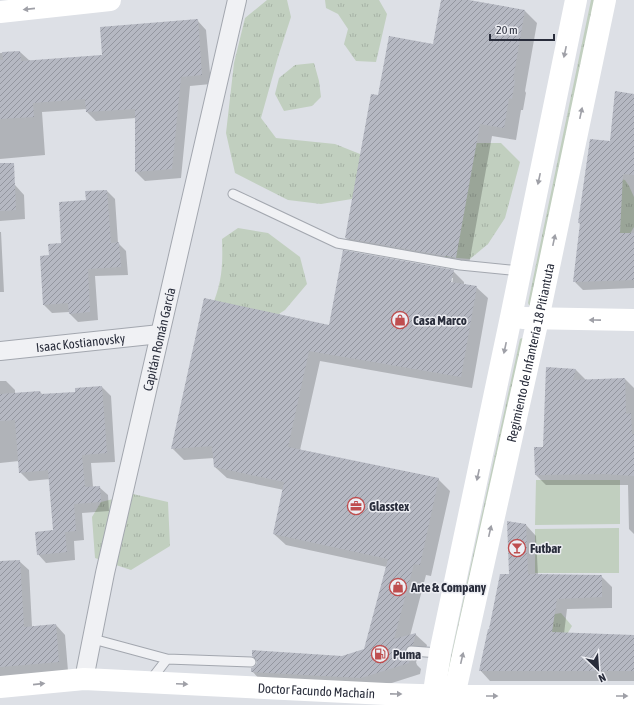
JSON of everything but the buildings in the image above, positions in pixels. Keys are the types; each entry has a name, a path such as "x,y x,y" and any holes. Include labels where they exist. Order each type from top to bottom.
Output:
{"main road":[{"path":"0,12 110,0"},
{"name":"Regimiento de Infantería 18 Pitiantuta","path":"443,700 440,653 576,0"},
{"name":"Regimiento de Infantería 18 Pitiantuta","path":"443,700 538,319 605,0"},
{"path":"511,317 538,319 634,320"},
{"name":"Doctor Facundo Machaín","path":"0,687 84,679 332,688 443,700 634,696"}],"street":[{"name":"Capitán Román García","path":"84,679 105,573 237,0"},
{"name":"Isaac Kostianovsky","path":"0,351 160,334"}],"lane":[{"path":"233,194 338,243 460,265 520,271"},
{"path":"92,640 167,659 251,662"},
{"path":"411,651 440,653"},
{"path":"150,682 167,659"}],"green space":[{"path":"267,0 287,0 291,17 261,118 276,138 335,144 360,154 365,176 352,199 321,204 288,200 235,173 226,133 234,63 245,18"},
{"path":"325,0 379,0 387,14 376,62 356,61 344,44 348,29 338,14 326,8"},
{"path":"591,0 596,0 530,306 528,303"},
{"path":"314,63 319,81 321,97 312,106 284,111 275,94 279,78 295,65"},
{"path":"476,143 501,143 520,162 505,218 488,244 470,259 445,257"},
{"path":"617,178 625,180 634,197 634,227 628,237 620,240"},
{"path":"238,228 268,233 300,257 307,284 285,310 256,329 211,309 218,291 221,275 222,239"},
{"path":"520,339 524,339 451,677 447,675"},
{"path":"536,480 620,480 620,524 535,525"},
{"path":"133,494 168,502 170,546 131,570 95,558 92,517 101,502"},
{"path":"619,528 619,573 535,573 535,529"},
{"path":"561,613 572,626 559,648 543,616"}],"place":[{"name":"Casa Marco","path":"400,320"},
{"name":"Glasstex","path":"356,506"},
{"name":"Futbar","path":"517,548"},
{"name":"Arte & Company","path":"398,587"},
{"name":"Puma","path":"380,654"}]}
